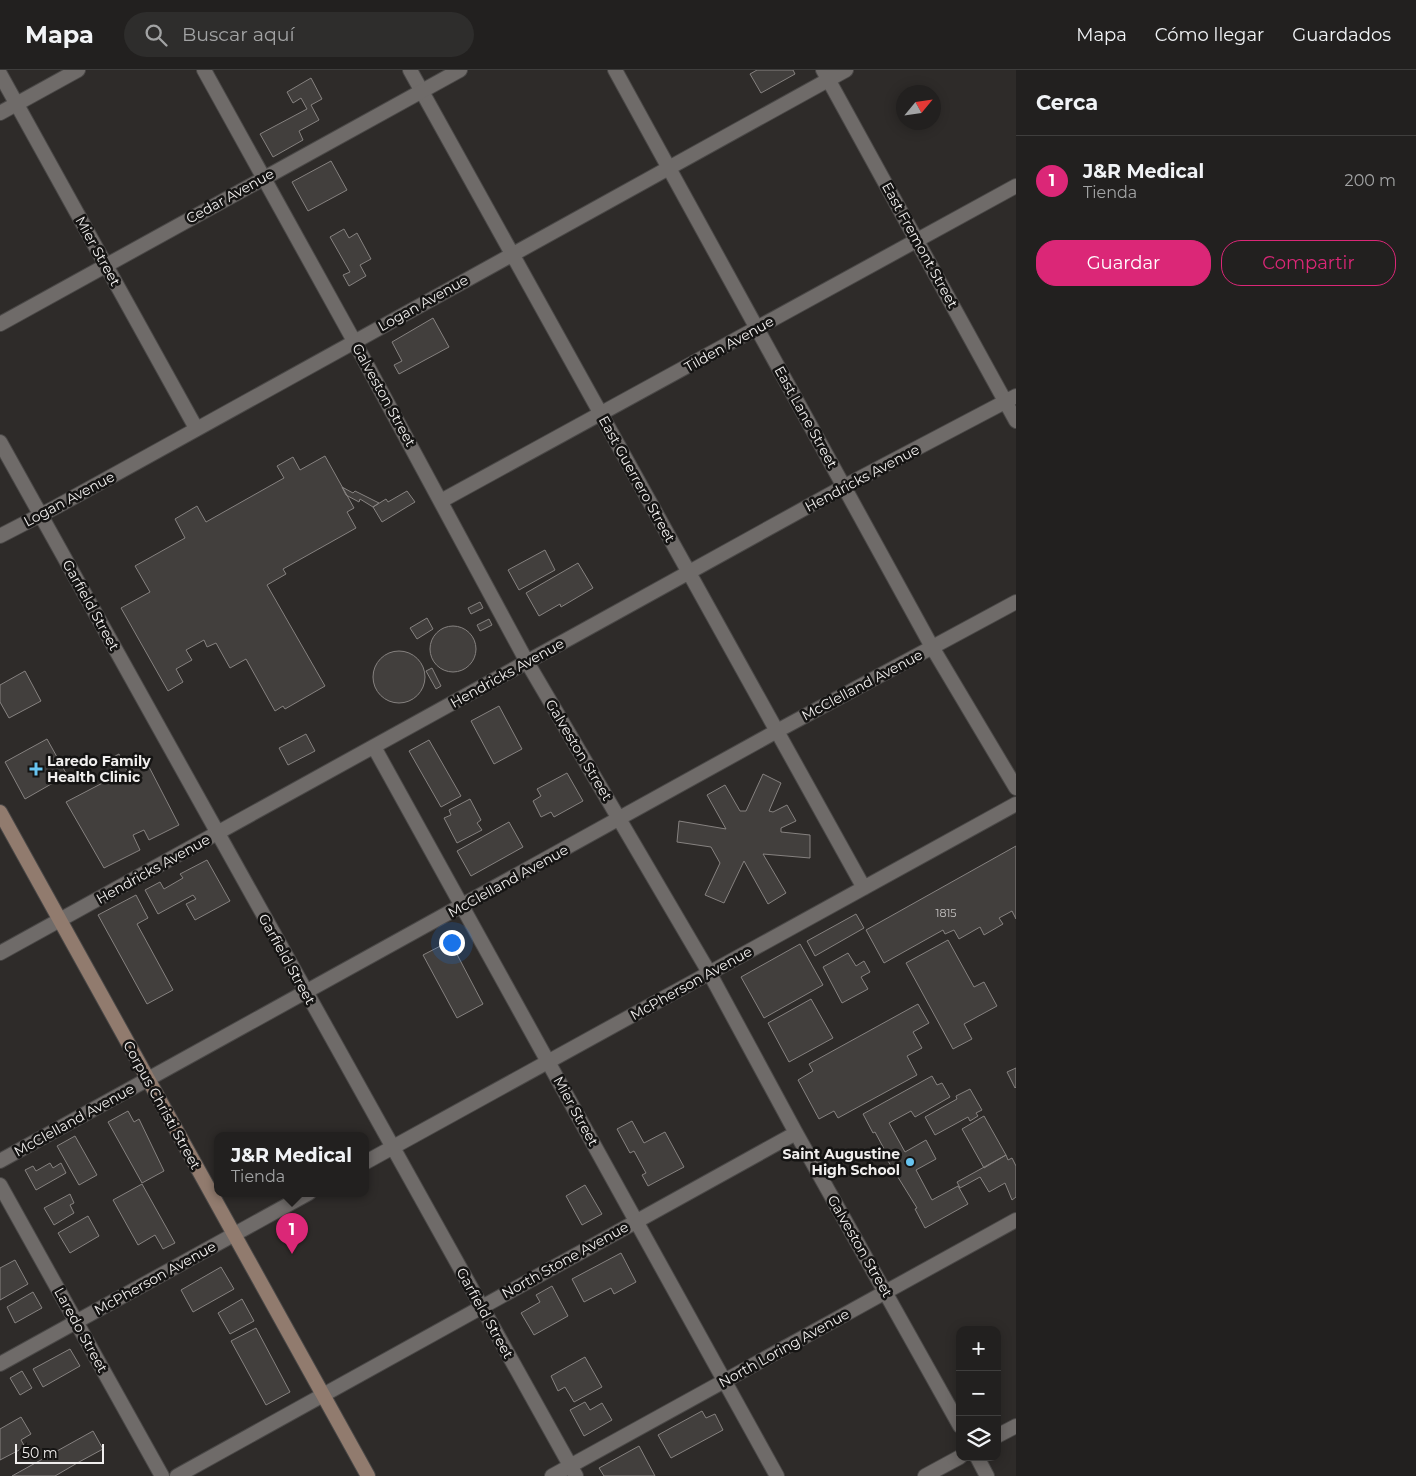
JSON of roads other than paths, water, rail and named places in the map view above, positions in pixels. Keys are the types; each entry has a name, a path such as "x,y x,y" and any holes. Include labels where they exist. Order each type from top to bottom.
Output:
{"main road":[{"name":"Corpus Christi Street","path":"0,812 368,1476"}],"street":[{"path":"0,113 78,70"},
{"name":"Galveston Street","path":"204,70 354,341 527,662 710,974 796,1133 956,1419"},
{"name":"East Guerrero Street","path":"410,70 864,888"},
{"name":"Cedar Avenue","path":"0,324 460,70"},
{"name":"East Lane Street","path":"615,70 932,647 1016,788"},
{"name":"Logan Avenue","path":"0,536 56,507 668,168 826,75 846,70"},
{"name":"Mier Street","path":"0,74 196,428"},
{"name":"East Fremont Street","path":"826,75 917,240 1011,398 1016,421"},
{"name":"Tilden Avenue","path":"441,501 1016,186"},
{"name":"Hendricks Avenue","path":"0,953 845,486 1011,398"},
{"name":"Garfield Street","path":"0,442 573,1471"},
{"name":"McClelland Avenue","path":"0,1161 777,731 1016,602"},
{"name":"Mier Street","path":"374,747 777,1476"},
{"name":"McPherson Avenue","path":"369,1160 1016,804"},
{"name":"North Stone Avenue","path":"178,1476 796,1133"},
{"name":"Laredo Street","path":"0,1185 162,1476"},
{"name":"McPherson Avenue","path":"0,1364 303,1197"},
{"name":"North Loring Avenue","path":"552,1476 573,1471 725,1381 1016,1220"},
{"path":"1001,1434 1016,1426"},
{"path":"925,1476 956,1459"},
{"path":"979,1461 987,1476"}],"place":[{"name":"Laredo Family Health Clinic","path":"36,769"},
{"name":"Saint Augustine High School","path":"910,1162"},
{"name":"J&R Medical","path":"292,1254"}]}
